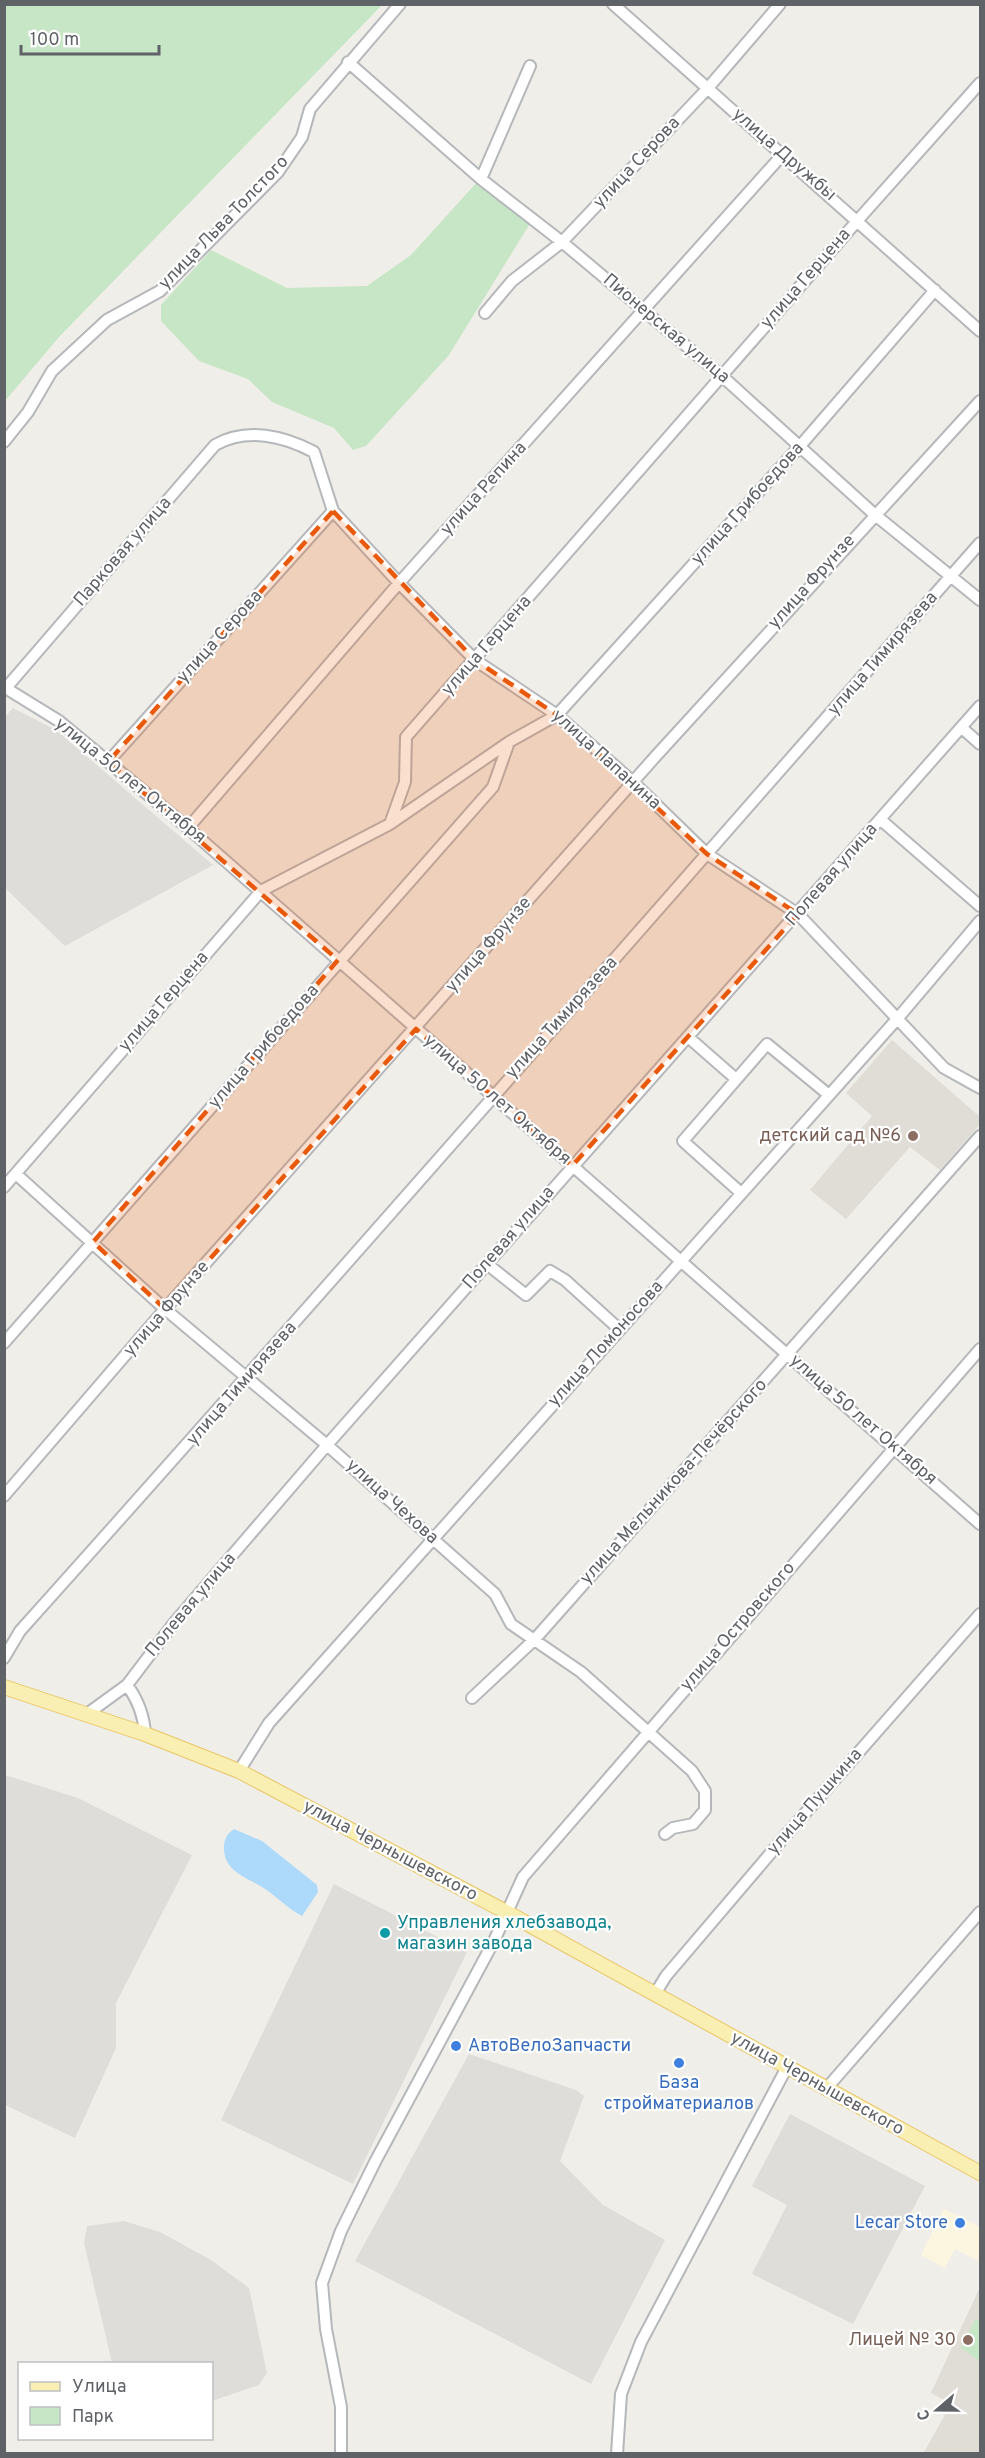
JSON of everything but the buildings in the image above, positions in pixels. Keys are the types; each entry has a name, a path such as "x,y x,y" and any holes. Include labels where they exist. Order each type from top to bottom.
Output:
{"main road":[{"name":"улица Чернышевского","path":"4,1687 145,1734 239,1771 508,1913 981,2173"}],"street":[{"name":"улица Льва Толстого","path":"4,442 28,412 52,371 107,320 160,291 278,172 302,137 310,109 400,4"},
{"name":"улица Дружбы","path":"613,4 858,219 981,331"},
{"name":"улица Серова","path":"485,313 512,281 562,242 708,88 780,4"},
{"name":"Пионерская улица","path":"348,62 481,179 562,242 723,376 874,514 981,600"},
{"path":"481,179 530,66"},
{"name":"улица Герцена","path":"4,1187 261,891 390,824 405,782 406,737 858,219 981,83"},
{"name":"улица Репина","path":"188,828 399,584 783,154"},
{"name":"улица Грибоедова","path":"390,824 509,742 557,715 800,446 936,290"},
{"name":"улица Фрунзе","path":"4,1496 165,1309 633,782 874,514 981,401"},
{"name":"улица Папанина","path":"250,434 290,439 314,452 333,511 399,584 475,660 557,715 633,782 707,854 798,915 944,1068 981,1088"},
{"name":"Парковая улица","path":"5,687 215,445 227,438 250,434"},
{"name":"улица Серова","path":"108,762 333,511"},
{"name":"улица Тимирязева","path":"4,1658 20,1631 248,1377 492,1096 981,543"},
{"name":"улица 50 лет Октября","path":"5,687 59,721 188,828 981,1524"},
{"name":"Полевая улица","path":"87,1714 127,1685 174,1623 327,1445 981,706"},
{"path":"962,728 981,744"},
{"name":"улица Грибоедова","path":"4,1343 338,960 493,787 509,742"},
{"path":"881,820 981,906"},
{"name":"улица Ломоносова","path":"239,1771 269,1724 432,1538 898,1018 981,921"},
{"path":"688,1037 736,1079"},
{"path":"741,1193 683,1141 767,1044 829,1095"},
{"name":"улица Мельникова-Печёрского","path":"472,1698 535,1639 981,1136"},
{"name":"улица Чехова","path":"16,1174 165,1309 327,1445 495,1594 511,1624 581,1672 692,1771 705,1791 705,1810 693,1824 673,1828 665,1834"},
{"path":"487,1264 526,1295 550,1271 565,1280 619,1329"},
{"name":"улица Островского","path":"341,2454 341,2408 326,2329 322,2283 341,2231 375,2162 508,1913 523,1877 981,1349"},
{"name":"улица Пушкина","path":"655,1994 666,1976 786,1835 981,1614"},
{"path":"127,1685 136,1698 144,1719 145,1734"},
{"path":"826,2089 981,1912"},
{"path":"617,2454 621,2394 641,2342 787,2067"}],"highlighted area":[{"path":"333,511 475,660 557,715 707,854 798,914 572,1166 416,1029 165,1309 93,1242 338,960 108,762"}],"shaded area":[{"path":"13,708 56,730 213,865 65,946 5,888 5,717"},
{"name":"детский сад №6","path":"892,1040 980,1117 980,1124 940,1170 910,1147 846,1219 810,1190 872,1116 846,1093"},
{"path":"5,1775 78,1798 192,1855 116,2003 116,2048 75,2138 5,2105"},
{"path":"334,1884 467,1952 353,2184 221,2120"},
{"path":"469,2054 576,2090 584,2096 560,2161 603,2205 665,2240 591,2384 355,2261"},
{"path":"790,2114 925,2186 853,2324 752,2274 787,2205 752,2186"},
{"path":"944,2209 980,2227 980,2262 955,2249 945,2268 921,2255"},
{"path":"124,2221 160,2232 211,2260 249,2288 267,2373 259,2385 213,2401 213,2362 112,2362 84,2243 87,2226"},
{"name":"Лицей № 30","path":"980,2287 980,2453 923,2454 951,2404 931,2393"}],"green space":[{"path":"5,4 382,5 59,337 5,401"},
{"path":"479,180 531,222 449,355 366,446 353,450 334,428 272,402 248,379 199,361 161,321 161,305 211,250 287,288 367,286 411,255"},
{"path":"975,2320 980,2321 980,2361 961,2348"}],"water":[{"path":"234,1829 262,1841 317,1885 318,1892 302,1916 261,1886 233,1870 228,1864 225,1857 225,1842"}],"place":[{"name":"детский сад №6","path":"913,1136"},
{"name":"Управления хлебзавода, магазин завода","path":"385,1933"},
{"name":"АвтоВелоЗапчасти","path":"456,2046"},
{"name":"База стройматериалов","path":"679,2063"},
{"name":"Lecar Store","path":"960,2223"},
{"name":"Лицей № 30","path":"968,2340"}]}
